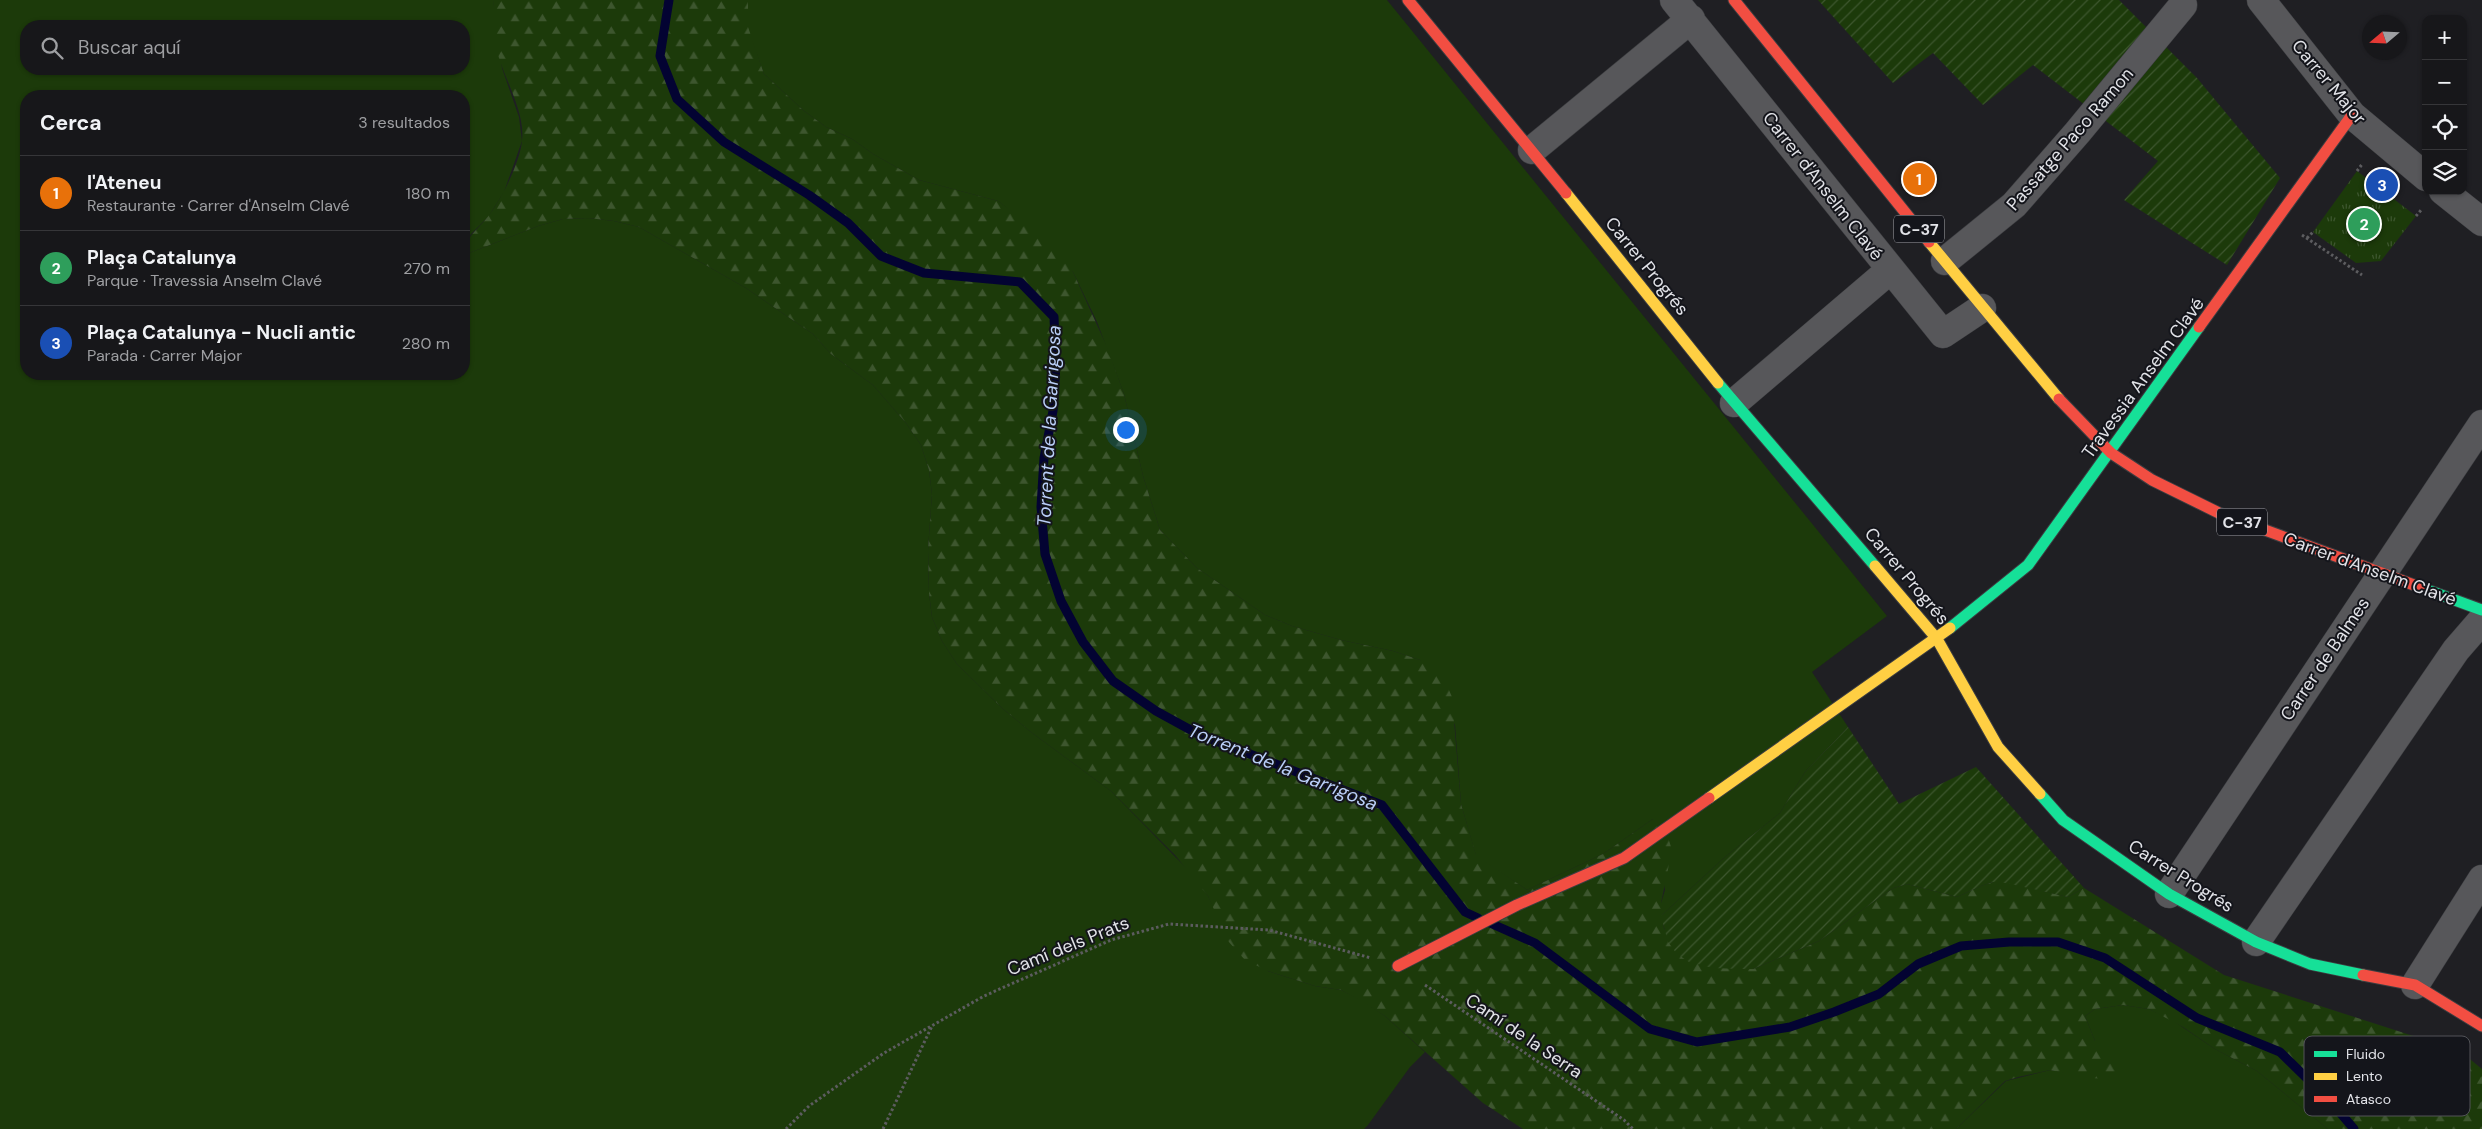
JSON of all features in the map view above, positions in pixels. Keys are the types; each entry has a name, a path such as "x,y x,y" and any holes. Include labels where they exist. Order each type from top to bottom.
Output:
{"street":[{"name":"Carrer Progrés","path":"1408,0 1532,150 1734,402 1937,639 1998,747 2063,820 2169,894 2256,942 2310,964 2415,985 2482,1026"},
{"name":"Carrer d'Anselm Clavé","path":"1734,0 1982,308 2072,414 2111,453 2152,480 2219,513 2482,610"},
{"name":"Carrer Major","path":"2261,0 2352,115 2422,174"},
{"name":"Passatge Paco Ramon","path":"1945,261 2014,205 2084,126 2183,5"},
{"path":"1532,150 1682,10"},
{"name":"Carrer d'Anselm Clavé","path":"1682,10 1890,270 1944,334 1982,308"},
{"name":"Travessia Anselm Clavé","path":"1398,966 1517,905 1624,858 1937,639 2028,565 2111,453 2352,115"},
{"path":"2448,195 2482,222"},
{"path":"1734,402 1890,270"},
{"name":"Carrer de Balmes","path":"2169,894 2482,424"},
{"path":"2256,942 2456,650 2482,620"},
{"path":"2415,985 2482,879"}],"path":[{"path":"2357,171 2364,162"},
{"path":"2416,216 2422,208"},
{"path":"2278,219 2362,275"},
{"path":"2307,238 2313,232"},
{"name":"Camí dels Prats","path":"786,1129 809,1106 884,1053 984,996 1102,944 1169,924 1269,930 1398,966"},
{"name":"Camí de la Serra","path":"1398,966 1624,1120 1633,1129"},
{"path":"883,1129 932,1025"}],"green space":[{"path":"0,0 493,0 502,68 519,117 522,141 504,192 489,216 470,236 470,90 20,90 20,380 470,380 470,253 538,226 563,219 588,218 614,221 639,227 746,288 813,334 831,354 873,385 906,423 921,445 929,470 932,494 928,550 929,593 932,617 942,641 957,664 1002,708 1031,732 1111,791 1193,875 1208,896 1219,918 1268,971 1315,986 1341,990 1363,1001 1385,1016 1425,1052 1410,1067 1364,1129 0,1129"},
{"path":"493,0 748,0 748,27 764,74 804,111 826,127 852,139 873,154 919,180 998,201 1041,234 1059,251 1073,272 1107,347 1124,394 1143,476 1160,530 1197,568 1265,615 1292,626 1341,640 1393,651 1420,660 1442,674 1452,697 1461,804 1476,855 1527,890 1603,854 1653,819 1664,825 1672,850 1661,903 1664,929 1753,969 1819,941 1883,895 1894,888 1907,884 1957,897 1993,882 2006,882 2068,897 2084,888 2224,975 2413,1036 2304,1036 2304,1109 2257,1071 2215,1049 2183,1027 2149,1009 2123,1005 2095,1009 2085,1016 2095,1041 2118,1068 2111,1079 2089,1078 2050,1070 2005,1081 1956,1129 1523,1129 1483,1103 1385,1016 1363,1002 1341,990 1315,986 1268,971 1245,960 1228,941 1208,896 1175,855 1111,791 1031,732 1002,708 957,664 942,641 932,617 929,593 928,550 932,494 929,470 921,445 906,423 873,385 831,354 813,334 746,288 639,227 614,221 588,218 563,219 538,226 470,253 470,238 500,199 518,159 522,141 522,129 517,104 498,54 494,32"},
{"path":"748,0 1387,0 1887,616 1812,672 1848,727 1805,772 1780,813 1725,857 1661,916 1661,903 1665,890 1653,819 1603,854 1527,890 1476,856 1461,804 1455,725 1420,660 1393,651 1341,640 1292,626 1265,615 1197,568 1160,530 1143,476 1124,394 1097,322 1073,272 1019,218 998,201 919,180 873,154 852,139 826,127 804,111 764,74 747,27"},
{"path":"1818,0 2119,0 2197,78 2280,178 2227,265 2124,200 2158,161 2033,65 1983,105 1933,53 1893,83"},
{"path":"2357,171 2416,216 2381,261 2356,263 2313,232"},
{"path":"1848,727 1899,804 1976,767 2084,888 2068,897 2006,883 1993,882 1957,897 1907,884 1894,888 1883,895 1819,941 1753,969 1713,968 1689,962 1677,954 1668,942 1661,916 1725,857 1780,813 1805,772"},
{"path":"2123,1005 2149,1009 2172,1020 2215,1049 2257,1071 2304,1109 2304,1116 2312,1116 2328,1129 1956,1129 2006,1081 2050,1070 2075,1074 2095,1041 2085,1016 2095,1009"},
{"path":"2470,1059 2482,1069 2482,1129 2328,1129 2312,1116 2470,1116"}],"waterway":[{"name":"Torrent de la Garrigosa","path":"669,0 660,56 677,99 724,142 809,195 848,223 881,256 924,273 1020,282 1054,317 1056,364 1053,411 1044,458 1041,507 1045,554 1061,601 1083,642 1113,681 1156,711 1198,734 1382,805 1465,912 1478,918"},
{"name":"Torrent de la Garrigosa","path":"1490,923 1535,943 1650,1029 1697,1042 1790,1027 1834,1012 1879,994 1918,964 1961,946 2009,942 2058,942 2105,958 2197,1018 2280,1052 2304,1076"},
{"name":"Torrent de la Garrigosa","path":"2343,1116 2354,1129"}],"traffic: fast":[{"path":"1950,628 2028,565 2199,327"},
{"path":"1718,383 1875,566"},
{"path":"2422,588 2482,610"},
{"path":"2040,794 2063,820 2169,894 2256,942 2310,964 2363,975"}],"traffic: slow":[{"path":"1566,193 1718,383"},
{"path":"1929,242 2059,399"},
{"path":"1875,566 1937,639 1998,747 2040,794"},
{"path":"1709,798 1950,628"}],"traffic: jam":[{"path":"1408,0 1566,193"},
{"path":"1734,0 1929,242"},
{"path":"2199,327 2352,115"},
{"path":"2059,399 2111,453 2152,480 2219,513 2422,588"},
{"path":"1398,966 1517,905 1624,858 1709,798"},
{"path":"2363,975 2415,985 2482,1026"}],"place":[{"name":"l'Ateneu","path":"1919,179"},
{"name":"Plaça Catalunya - Nucli antic","path":"2382,185"},
{"name":"Plaça Catalunya","path":"2364,224"}]}
